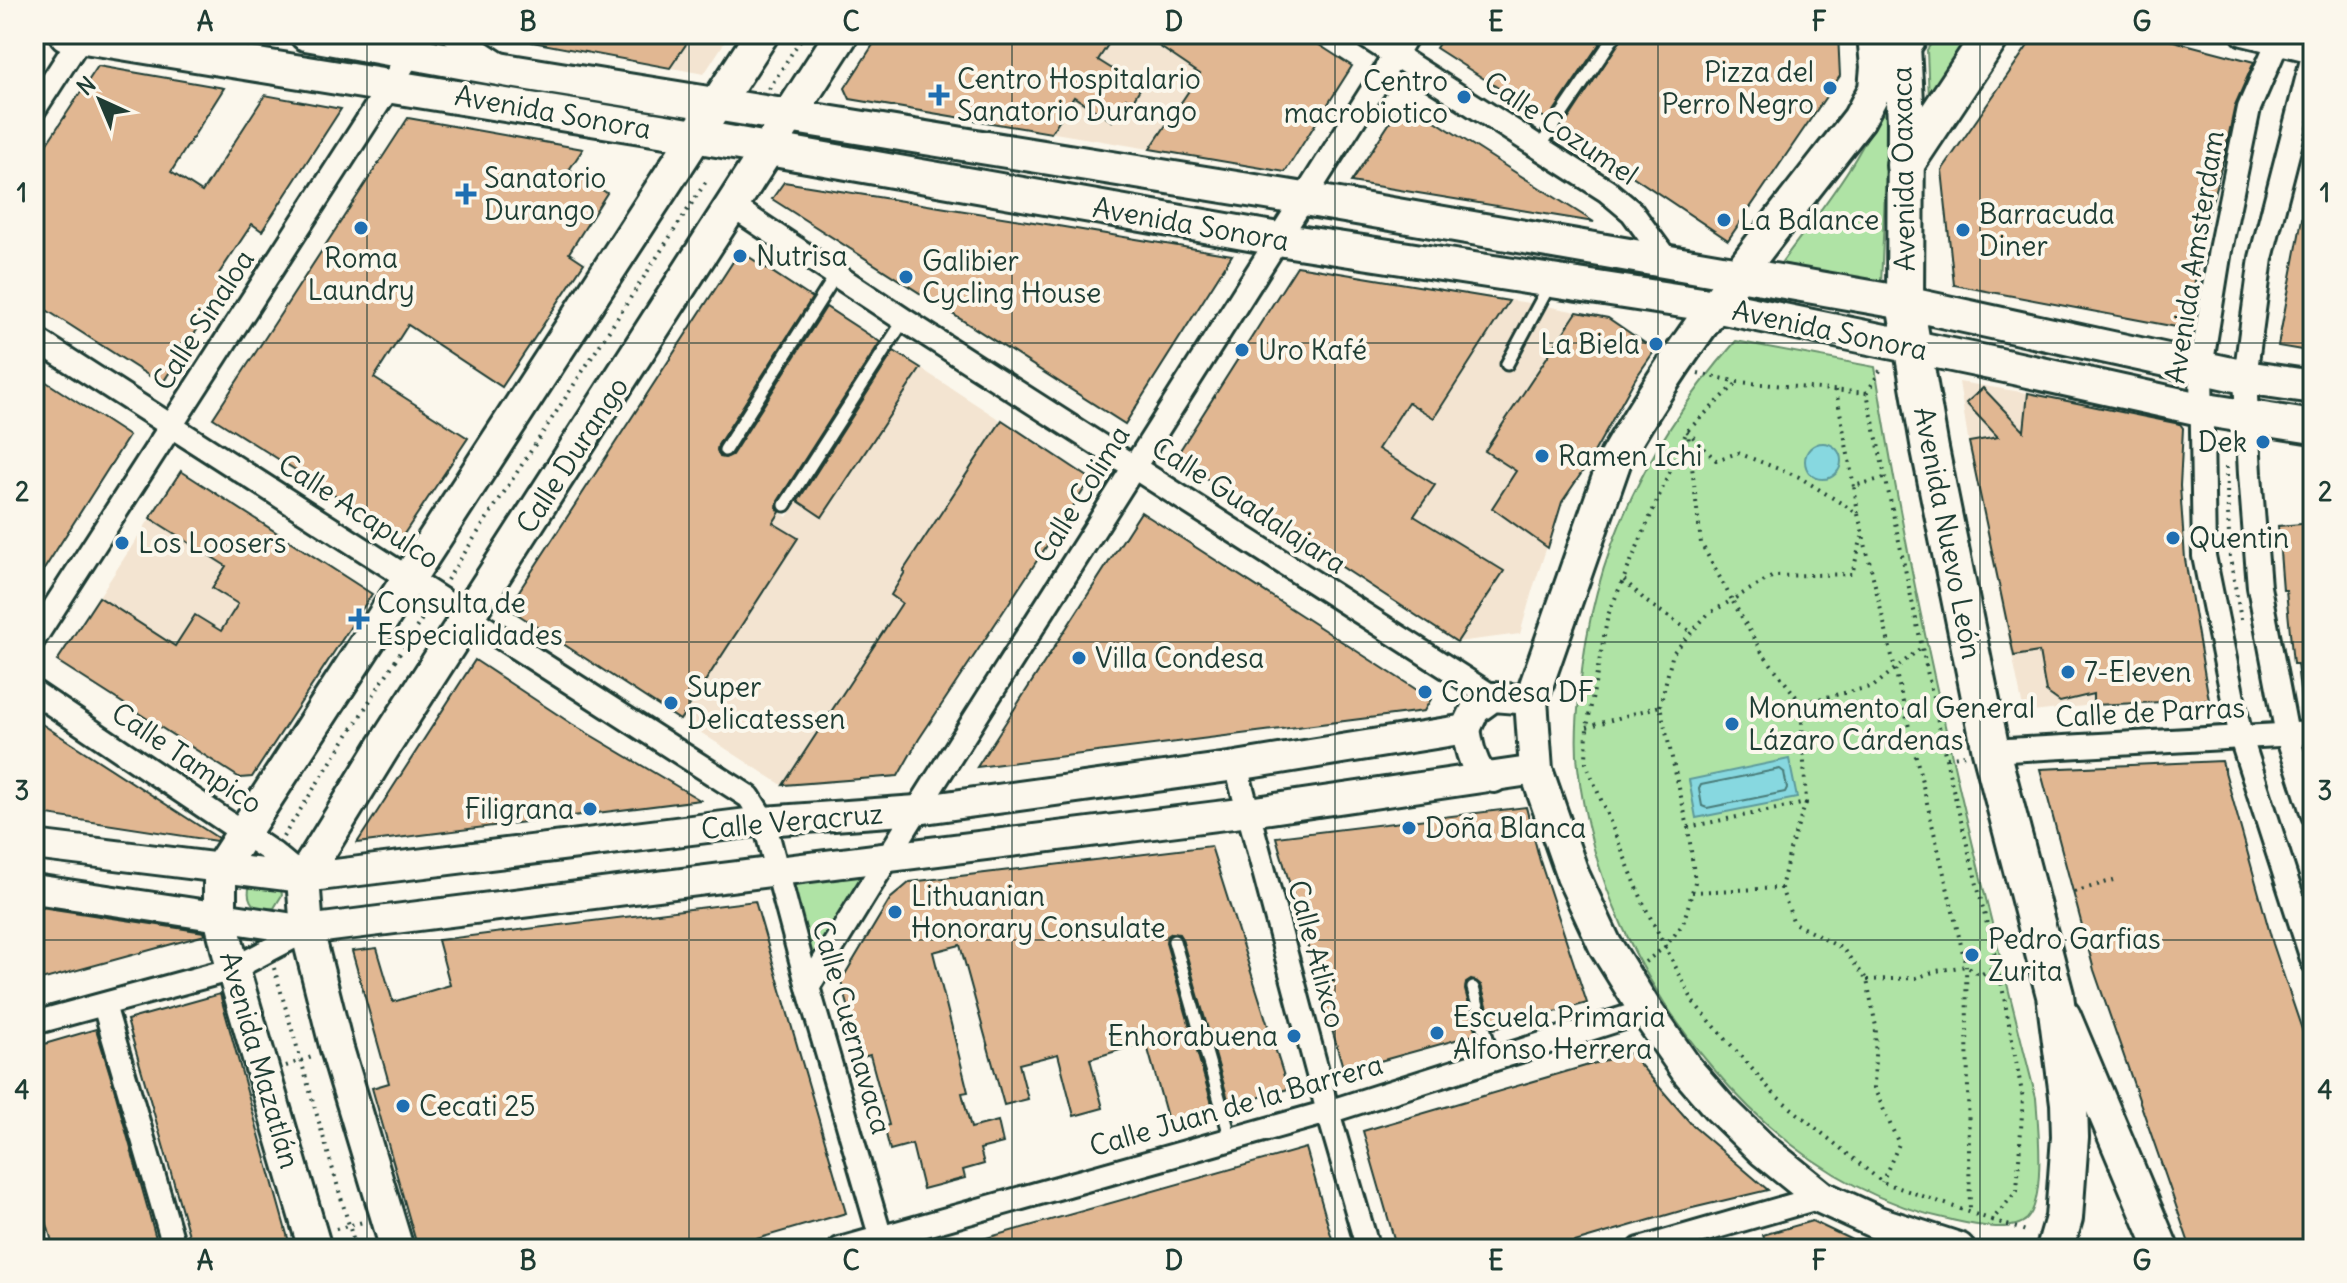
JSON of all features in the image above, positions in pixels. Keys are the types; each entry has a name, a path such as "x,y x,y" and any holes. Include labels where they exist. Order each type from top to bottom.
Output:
{"main road":[{"name":"Avenida Sonora","path":"306,34 417,43 510,71 1304,199 1905,303 2201,368 2313,387"},
{"path":"220,869 762,34"},
{"name":"Calle Durango","path":"303,878 383,748 842,34"},
{"path":"1905,165 1992,34"},
{"name":"Avenida Sonora","path":"77,35 696,136 1278,239 1715,306 1898,356 2313,427"},
{"name":"Avenida Oaxaca","path":"1897,37 1906,121 1905,303"},
{"name":"Avenida Oaxaca","path":"1531,700 1616,457 1715,306 1859,119 1875,89 1877,67 1897,37"},
{"path":"562,114 573,80"},
{"path":"1081,205 1090,164"},
{"path":"1464,267 1469,227"},
{"path":"1593,287 1600,250"},
{"name":"Avenida Nuevo León","path":"1905,303 1898,356 1991,751 2055,995 2069,1103 2070,1137 2064,1218 2041,1240"},
{"path":"1531,700 1536,770 1573,876 1605,945 1687,1070 1763,1150 1821,1197 1878,1223 1944,1247"},
{"name":"Avenida Mazatlán","path":"220,869 220,916 233,969 313,1243"},
{"path":"303,878 307,930 337,1049 397,1249"},
{"name":"Avenida Nuevo León","path":"2055,995 2162,1249"}],"street":[{"path":"453,34 510,71"},
{"name":"Calle Cozumel","path":"1362,34 1607,191 1632,212 1669,263"},
{"name":"Calle Colima","path":"808,987 1408,34"},
{"path":"2243,34 2278,39 2313,54 2261,258 2245,377 2259,587 2287,735 2313,815"},
{"path":"34,110 77,35"},
{"name":"Avenida Amsterdam","path":"2278,39 2249,108 2220,250 2201,368 2204,556 2241,738 2313,962"},
{"name":"Calle Sinaloa","path":"34,639 417,43"},
{"name":"Calle Guadalajara","path":"732,206 904,320 1493,697"},
{"name":"Calle Acapulco","path":"34,338 749,797 764,821"},
{"name":"Calle Tampico","path":"34,692 273,853 303,878"},
{"path":"1494,778 1481,774 1470,754 1466,729 1475,710 1493,697 1531,700"},
{"name":"Calle Veracruz","path":"34,845 303,878 764,821 917,810 1236,766 1466,729"},
{"name":"Calle de Parras","path":"1991,751 2313,733"},
{"name":"Calle Atlixco","path":"1236,766 1328,1112 1368,1249"},
{"name":"Calle Veracruz","path":"34,889 307,930 1249,812 1536,770"},
{"name":"Calle Cuernavaca","path":"764,821 882,1244"},
{"path":"34,1023 233,969 307,930"},
{"path":"104,1005 175,1249"},
{"name":"Calle Juan de la Barrera","path":"840,1249 882,1244 1328,1112 1646,1011"},
{"path":"1649,1248 1821,1197"}],"lane":[{"path":"1539,148 1616,34"},
{"path":"725,450 836,275"},
{"path":"1507,364 1552,281"},
{"path":"785,505 904,320"},
{"path":"1174,941 1231,1139"},
{"path":"1473,988 1493,1059"}],"path":[{"path":"755,111 804,34"},
{"path":"273,853 707,180"},
{"path":"602,281 660,319"},
{"path":"1867,393 1898,356"},
{"path":"545,368 604,405"},
{"path":"1673,368 1738,382 1867,393"},
{"path":"1738,382 1687,431 1608,615 1587,727 1586,763 1645,907 1694,1003 1775,1095 1882,1182 2041,1240"},
{"path":"1625,977 1665,947 1683,924 1695,882 1688,827 1660,706 1673,653 1708,614 1773,576 1852,574 1863,541 1836,390"},
{"path":"1867,393 2023,1098 2017,1191 1992,1220"},
{"path":"1687,431 1716,460 1738,453 1799,477 1858,514"},
{"path":"1687,431 1701,543 1761,651 1801,703 1806,803 1781,888 1794,923 1843,949 1867,980 1876,1027 1874,1088 1899,1144 1882,1182"},
{"path":"1885,478 1854,486 1858,514 1966,966 1970,1212"},
{"path":"470,484 529,521"},
{"path":"1623,579 1647,602 1691,632"},
{"path":"1801,703 1874,686 1922,647"},
{"path":"1587,727 1660,706"},
{"path":"324,709 383,748"},
{"path":"1688,827 1806,803"},
{"path":"2074,892 2114,880"},
{"path":"1692,892 1781,888"},
{"path":"269,950 356,1249"},
{"path":"1867,980 1916,978 1966,966 1980,975 1996,966"},
{"path":"264,1073 337,1049"},
{"path":"313,1243 349,1226 387,1215"}],"shaded area":[{"path":"513,34 730,34 704,74 523,41"},
{"path":"1115,34 1302,34 1299,149 1285,172 913,109"},
{"path":"740,251 813,298 713,451 729,460 795,358 789,354 822,304 879,341 773,507 787,517 894,351 1091,479 919,739 898,776 782,785 508,608"},
{"path":"1297,266 1608,318 1655,350 1562,502 1520,634 1457,642 1175,458"},
{"path":"1959,382 2028,393 2022,443 2092,611 2093,705 2024,713 1970,451"},
{"path":"181,471 372,594 252,777 240,778 57,661"}],"green space":[{"path":"1937,34 1973,34 1929,100 1927,50"},
{"path":"1890,72 1881,286 1781,263 1831,196 1861,149 1883,99"},
{"path":"1736,341 1875,367 1927,643 1968,825 2036,1098 2037,1195 2033,1209 2020,1224 1991,1227 1916,1211 1849,1183 1789,1143 1736,1094 1685,1034 1622,926 1594,848 1584,808 1577,738 1586,640 1597,593 1629,502 1651,460 1704,379"},
{"path":"867,873 814,960 790,883"},
{"path":"280,884 282,895 274,908 263,910 250,901 250,885"}],"water":[{"path":"1823,443 1836,448 1841,461 1836,474 1823,479 1810,474 1805,461 1810,448"},
{"path":"1789,759 1797,798 1696,818 1689,780"}],"building":[{"path":"532,34 693,34 670,68 532,42"},
{"path":"880,34 1115,34 1098,60 1141,87 1132,102 1126,98 1112,121 1074,97 1051,133 850,99 845,88"},
{"path":"1141,34 1302,34 1352,66 1285,172 1150,149 1200,74"},
{"path":"1445,34 1606,34 1548,120 1436,48"},
{"path":"1624,34 1838,34 1840,76 1728,240 1562,129"},
{"path":"2036,34 2147,34 2254,62 2235,105 2202,238 2187,329 1954,285 1942,170"},
{"path":"98,66 224,88 171,172 202,192 265,95 341,109 262,231 252,224 216,278 226,285 162,384 34,302 34,163"},
{"path":"1404,101 1510,169 1594,222 1351,182"},
{"path":"408,118 583,149 569,170 607,193 569,253 584,263 502,387 408,325 374,378 468,438 402,537 213,418"},
{"path":"784,182 1232,255 1125,424 772,199"},
{"path":"2305,203 2313,204 2313,352 2278,346"},
{"path":"740,251 812,298 718,445 720,457 732,455 826,307 880,342 778,501 780,512 773,523 798,538 680,720 508,608"},
{"path":"1297,266 1509,301 1434,418 1408,402 1378,449 1435,485 1414,516 1504,571 1457,642 1175,458"},
{"path":"1577,312 1608,318 1655,350 1562,502 1548,548 1492,508 1516,471 1485,451"},
{"path":"894,351 921,368 822,517 798,501"},
{"path":"34,374 129,436 34,585"},
{"path":"1983,388 2024,431 2028,393 2180,424 2183,428 2180,486 2185,559 2209,700 2093,705 2093,694 2060,702 2046,692 2039,652 2014,656 1969,442 1998,437 1966,403"},
{"path":"1002,420 1091,479 919,739 898,776 783,785 902,603 891,595 903,571"},
{"path":"181,471 372,594 252,777 240,778 57,661 99,597 175,646 195,615 221,631 238,604 212,588 226,566 150,518"},
{"path":"1141,512 1431,699 1424,711 977,767"},
{"path":"2313,523 2313,708 2302,709 2297,664 2293,664 2286,590 2283,590 2278,526"},
{"path":"475,660 572,724 700,800 357,843"},
{"path":"34,719 218,838 216,841 34,813"},
{"path":"2222,761 2273,944 2313,1062 2313,1249 2191,1249 2094,970 2040,769"},
{"path":"1526,807 1540,861 1587,1003 1494,1029 1481,985 1471,980 1466,983 1465,990 1477,1034 1344,1071 1276,837"},
{"path":"1211,846 1288,1089 1230,1106 1182,939 1179,934 1172,933 1167,936 1166,943 1214,1111 1169,1124 1146,1042 1090,1059 1103,1108 1074,1116 1058,1054 1019,1064 1028,1099 1004,1105 960,945 933,952 968,1092 962,1093 971,1128 998,1121 1003,1143 980,1149 984,1164 963,1170 965,1178 923,1189 912,1144 890,1150 884,1126 889,1125 870,1055 863,1057 841,981 890,899 910,882"},
{"path":"755,901 846,1213 722,1249 418,1249 372,1088 389,1083 352,951 377,948 393,1002 450,985 438,940"},
{"path":"34,906 204,932 205,935 34,982"},
{"path":"220,994 291,1249 193,1249 127,1020"},
{"path":"96,1029 159,1249 54,1249 34,1178 34,1047"},
{"path":"1630,1053 1693,1126 1768,1190 1684,1210 1551,1249 1397,1249 1363,1131"},
{"path":"1306,1148 1335,1249 965,1249 965,1244"},
{"path":"1812,1221 1871,1249 1767,1249 1763,1235"}],"place":[{"name":"Pizza del Perro Negro","path":"1830,88"},
{"name":"Centro Hospitalario Sanatorio Durango","path":"939,95"},
{"name":"Centro macrobiotico","path":"1464,97"},
{"name":"Sanatorio Durango","path":"466,194"},
{"name":"La Balance","path":"1724,220"},
{"name":"Roma Laundry","path":"361,228"},
{"name":"Barracuda Diner","path":"1963,230"},
{"name":"Nutrisa","path":"740,256"},
{"name":"Galibier Cycling House","path":"906,277"},
{"name":"La Biela","path":"1656,344"},
{"name":"Uro Kafé","path":"1242,350"},
{"name":"Dek","path":"2263,442"},
{"name":"Ramen Ichi","path":"1542,456"},
{"name":"Quentin","path":"2173,538"},
{"name":"Los Loosers","path":"122,543"},
{"name":"Consulta de Especialidades","path":"359,619"},
{"name":"Villa Condesa","path":"1079,658"},
{"name":"7-Eleven","path":"2068,672"},
{"name":"Condesa DF","path":"1425,692"},
{"name":"Super Delicatessen","path":"671,703"},
{"name":"Monumento al General Lázaro Cárdenas","path":"1732,724"},
{"name":"Filigrana","path":"590,809"},
{"name":"Doña Blanca","path":"1409,828"},
{"name":"Lithuanian Honorary Consulate","path":"895,912"},
{"name":"Pedro Garfias Zurita","path":"1972,955"},
{"name":"Escuela Primaria Alfonso Herrera","path":"1437,1033"},
{"name":"Enhorabuena","path":"1294,1036"},
{"name":"Cecati 25","path":"403,1106"}]}
